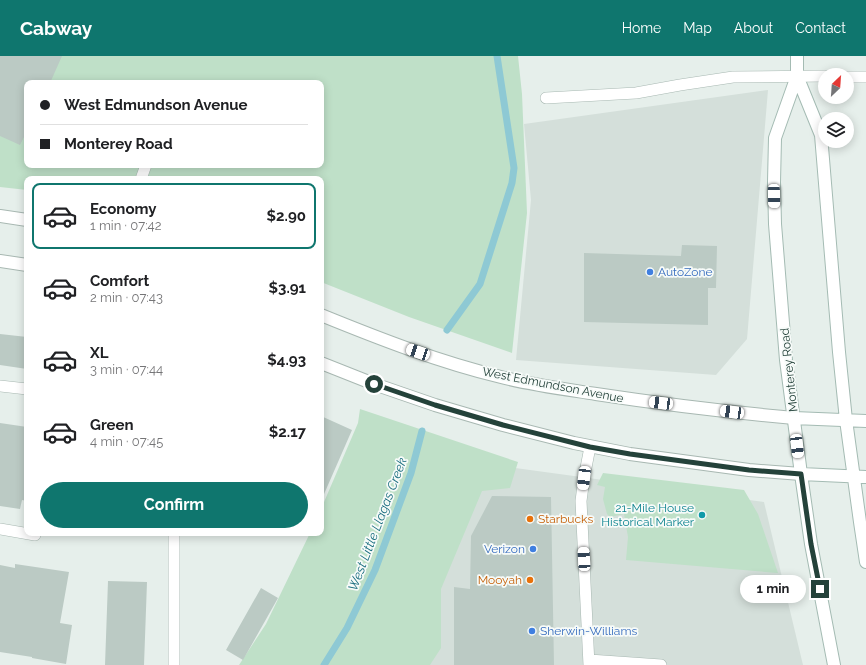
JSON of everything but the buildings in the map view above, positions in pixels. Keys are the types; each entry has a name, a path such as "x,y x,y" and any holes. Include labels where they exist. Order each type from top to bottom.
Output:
{"main road":[{"name":"Monterey Road","path":"797,56 797,76 775,138 775,224 786,360 811,544 832,665"},
{"name":"Monterey Road","path":"797,76 821,135 846,420 866,562"},
{"path":"0,216 24,220"},
{"path":"0,261 24,265"},
{"name":"West Edmundson Avenue","path":"324,316 389,342 502,378 618,397 732,412 794,418 866,421"},
{"path":"324,364 374,384 435,405 503,425 590,447 630,454 749,470 866,477"}],"lane":[{"path":"546,98 636,93 732,77 818,76"},
{"path":"854,77 866,77"},
{"path":"0,386 24,389"},
{"path":"590,447 581,501 589,662 661,665"},
{"path":"0,529 24,533"},
{"path":"174,536 174,665"}],"shaded area":[{"path":"768,90 747,339 716,375 516,360 531,200 524,124"},
{"path":"478,463 764,502 803,665 406,665"}],"green space":[{"path":"0,56 518,56 522,94 527,213 512,353 409,317 324,283 324,176 24,176 24,190 0,187"},
{"path":"360,409 518,462 510,488 482,491 441,589 441,648 430,665 239,665 266,624 309,536 324,536 324,502 358,423"},
{"path":"603,473 744,490 758,514 778,573 626,560 628,537 624,514 610,517 607,514 603,499 605,487 597,485"}],"waterway":[{"name":"West Little Llagas Creek","path":"447,330 480,284 512,183 514,168 497,56"},
{"name":"West Little Llagas Creek","path":"324,665 347,628 375,570 411,473 422,431"}],"place":[{"name":"AutoZone","path":"650,272"},
{"name":"21-Mile House Historical Marker","path":"702,515"},
{"name":"Starbucks","path":"530,519"},
{"name":"Verizon","path":"533,549"},
{"name":"Mooyah","path":"530,580"},
{"name":"Sherwin-Williams","path":"532,631"}],"route":[{"path":"374,384 435,405 503,425 590,447 630,454 749,470 801,474 811,544 820,589"}]}
